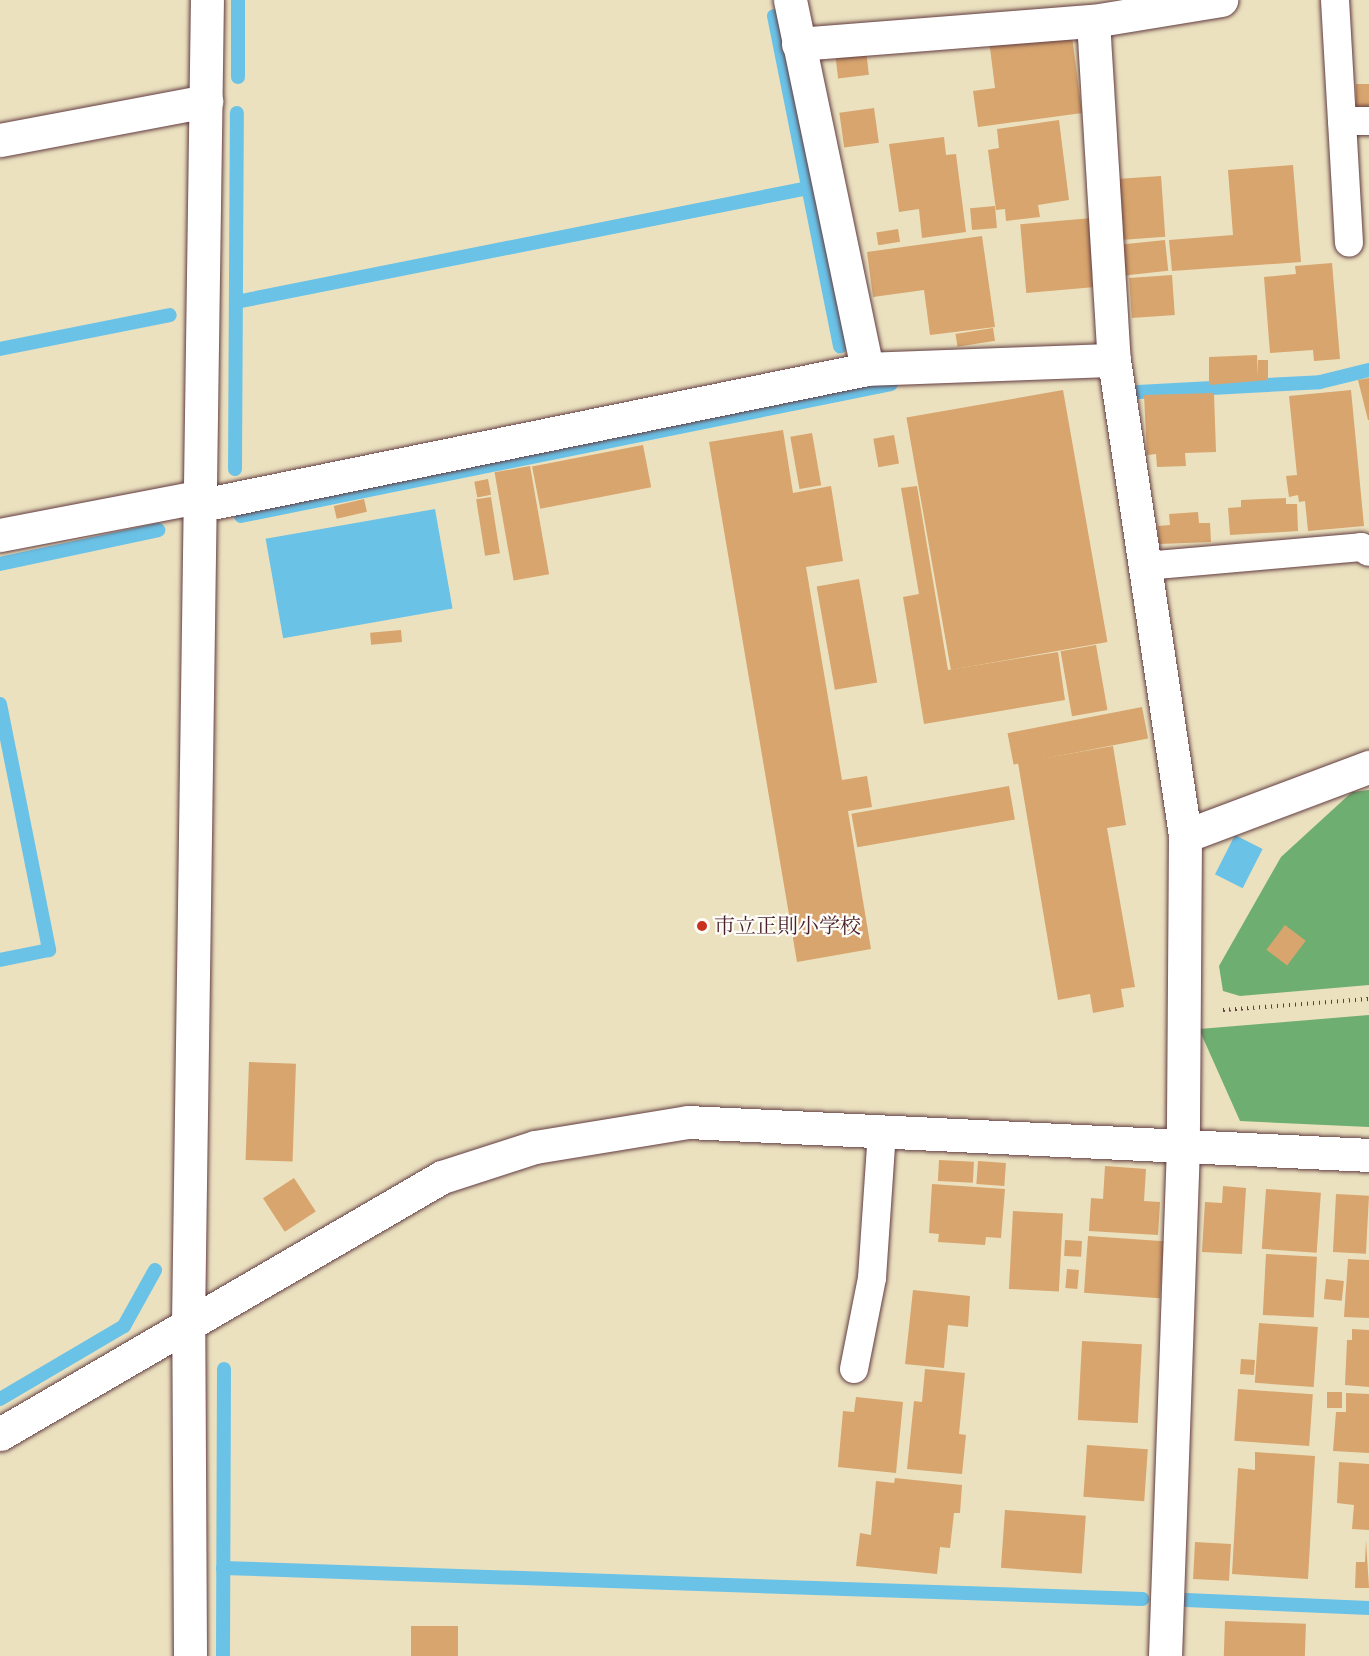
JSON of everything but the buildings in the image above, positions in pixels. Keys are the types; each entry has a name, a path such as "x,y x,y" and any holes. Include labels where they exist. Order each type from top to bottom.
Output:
{"street":[{"path":"190,1656 188,1324 202,501 207,0"},
{"path":"790,0 867,369"},
{"path":"798,44 1221,0"},
{"path":"1099,14 1114,360 1185,836 1183,1146 1165,1656"},
{"path":"0,140 206,101"},
{"path":"0,535 202,501 867,369 1114,360"},
{"path":"1185,836 1369,766"},
{"path":"0,1434 442,1177 535,1147 688,1122 1369,1155"}],"lane":[{"path":"1335,0 1355,121 1348,243"},
{"path":"1145,566 1361,547 1369,552"},
{"path":"854,1369 872,1278 882,1130"}],"path":[{"path":"1183,1013 1369,999"}],"green space":[{"path":"1369,790 1369,985 1240,996 1223,991 1219,966 1281,857 1352,792"},
{"path":"1369,1015 1369,1127 1240,1121 1199,1029"}],"water":[{"path":"435,509 453,608 283,638 266,539"},
{"path":"1235,835 1263,849 1243,888 1215,874"}],"waterway":[{"path":"238,0 238,77"},
{"path":"774,16 840,346"},
{"path":"235,469 237,113"},
{"path":"236,302 808,188"},
{"path":"0,349 170,315"},
{"path":"1138,392 1320,382 1369,370"},
{"path":"241,516 891,384"},
{"path":"0,564 158,530"},
{"path":"0,704 49,950 0,960"},
{"path":"0,1399 124,1326 155,1270"},
{"path":"223,1656 224,1369"},
{"path":"223,1568 1142,1599"},
{"path":"1186,1600 1369,1608"}],"place":[{"name":"市立正則小学校","path":"702,926"}]}
